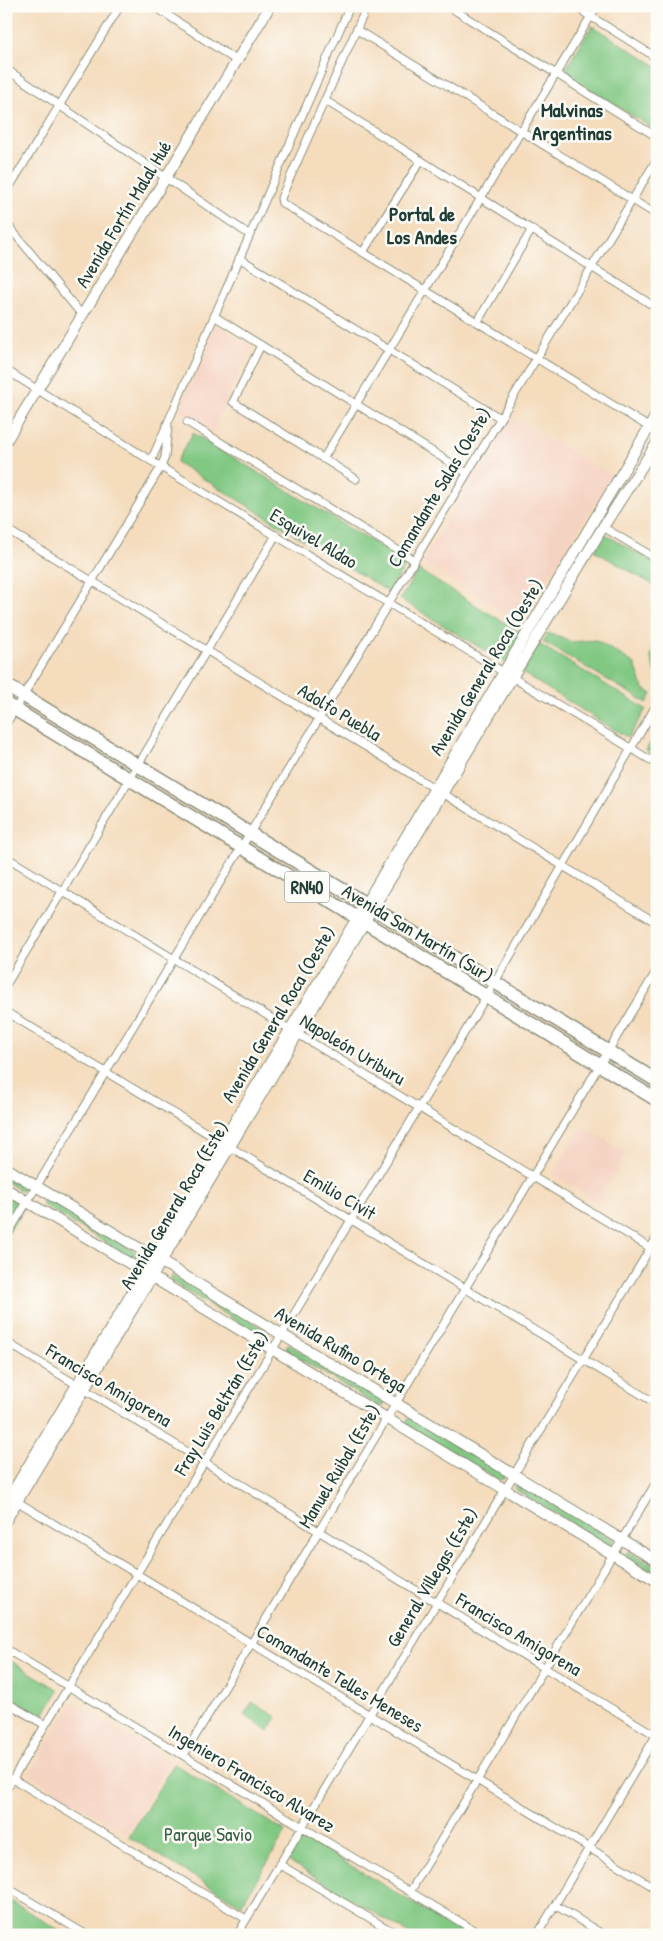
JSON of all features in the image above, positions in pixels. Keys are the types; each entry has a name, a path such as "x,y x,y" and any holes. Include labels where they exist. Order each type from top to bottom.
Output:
{"highway":[{"name":"Avenida San Martín (Sur)","path":"6,685 657,1081"},
{"name":"Avenida San Martín (Sur)","path":"11,706 657,1100"}],"main road":[{"name":"Avenida Fortín Malal Hué","path":"6,441 270,6"},
{"name":"Avenida General Roca (Oeste)","path":"293,1032 439,791 653,430 657,414"},
{"name":"Avenida General Roca (Oeste)","path":"508,675 657,442"},
{"name":"Avenida General Roca (Este)","path":"6,1520 10,1499 81,1387 293,1032"},
{"name":"Avenida Rufino Ortega","path":"6,1168 657,1561"},
{"name":"Avenida Rufino Ortega","path":"6,1189 657,1581"}],"street":[{"path":"6,193 120,6"},
{"path":"154,6 237,61"},
{"path":"367,6 281,198 282,203 478,321 653,430"},
{"path":"448,6 657,137"},
{"path":"574,6 657,58"},
{"path":"323,459 596,6"},
{"path":"151,461 348,8"},
{"path":"357,30 657,215"},
{"path":"6,69 250,235"},
{"path":"326,101 657,308"},
{"name":"Comandante Salas (Oeste)","path":"6,1237 657,159"},
{"path":"363,252 421,160"},
{"path":"6,223 82,315"},
{"path":"478,321 532,229"},
{"path":"239,258 500,418"},
{"path":"214,316 467,473"},
{"path":"261,345 233,402 356,479"},
{"name":"Esquivel Aldao","path":"6,370 151,461 276,534 657,764"},
{"path":"6,724 11,706 23,695 161,467 165,456 169,418"},
{"path":"187,422 414,560"},
{"path":"603,527 657,559"},
{"name":"Adolfo Puebla","path":"6,529 657,923"},
{"path":"6,985 276,534"},
{"name":"Fray Luis Beltrán (Este)","path":"6,1790 495,982 630,748 656,708"},
{"name":"Napoleón Uriburu","path":"6,857 657,1252"},
{"name":"Manuel Ruibal (Este)","path":"184,1756 657,970"},
{"name":"Emilio Civit","path":"6,1012 657,1404"},
{"name":"General Villegas (Este)","path":"237,1935 504,1488 657,1237"},
{"name":"Francisco Amigorena","path":"6,1342 656,1735"},
{"path":"410,1892 657,1481"},
{"name":"Comandante Telles Meneses","path":"10,1499 657,1889"},
{"name":"Ingeniero Francisco Alvarez","path":"6,1649 482,1935"},
{"path":"6,1702 45,1726"},
{"path":"537,1935 656,1735"},
{"path":"13,1779 246,1919"},
{"path":"279,1864 398,1935"},
{"path":"6,1887 87,1935"},
{"path":"555,1905 604,1935"}],"shaded area":[{"path":"216,324 251,346 212,431 181,413 180,408"},
{"path":"510,417 612,475 521,622 422,562"},
{"path":"582,1126 627,1153 598,1202 553,1175"},
{"path":"73,1702 171,1761 127,1834 29,1774"}],"green space":[{"path":"592,26 657,66 657,131 563,73"},
{"path":"193,433 407,563 389,592 176,462"},
{"path":"605,534 657,565 657,587 595,551"},
{"path":"418,570 523,634 505,663 400,599"},
{"path":"548,633 572,642 596,640 635,664 643,688 652,694 647,703 543,642"},
{"path":"657,633 657,677 651,658"},
{"path":"539,644 646,709 628,738 522,673"},
{"path":"657,732 657,757 646,750"},
{"path":"6,1173 26,1185 27,1190 22,1191 6,1182"},
{"path":"6,1189 27,1202 6,1237"},
{"path":"45,1198 139,1254 140,1259 135,1260 43,1205 42,1202"},
{"path":"173,1276 268,1331 269,1337 264,1338 172,1282 171,1277"},
{"path":"288,1344 383,1400 384,1405 378,1406 287,1351 286,1346"},
{"path":"409,1418 503,1474 504,1479 499,1480 407,1425 406,1422"},
{"path":"517,1483 612,1539 613,1544 608,1545 516,1490 514,1488"},
{"path":"628,1551 657,1567 657,1575 627,1557 625,1555"},
{"path":"6,1658 59,1690 41,1719 6,1697"},
{"path":"252,1702 277,1717 268,1731 244,1715"},
{"name":"Parque Savio","path":"174,1764 286,1832 241,1905 129,1837"},
{"path":"302,1836 466,1935 411,1935 287,1860"},
{"path":"6,1898 67,1935 6,1935"}],"district":[{"name":"Malvinas Argentinas","path":"572,120"},
{"name":"Portal de Los Andes","path":"422,224"}]}
